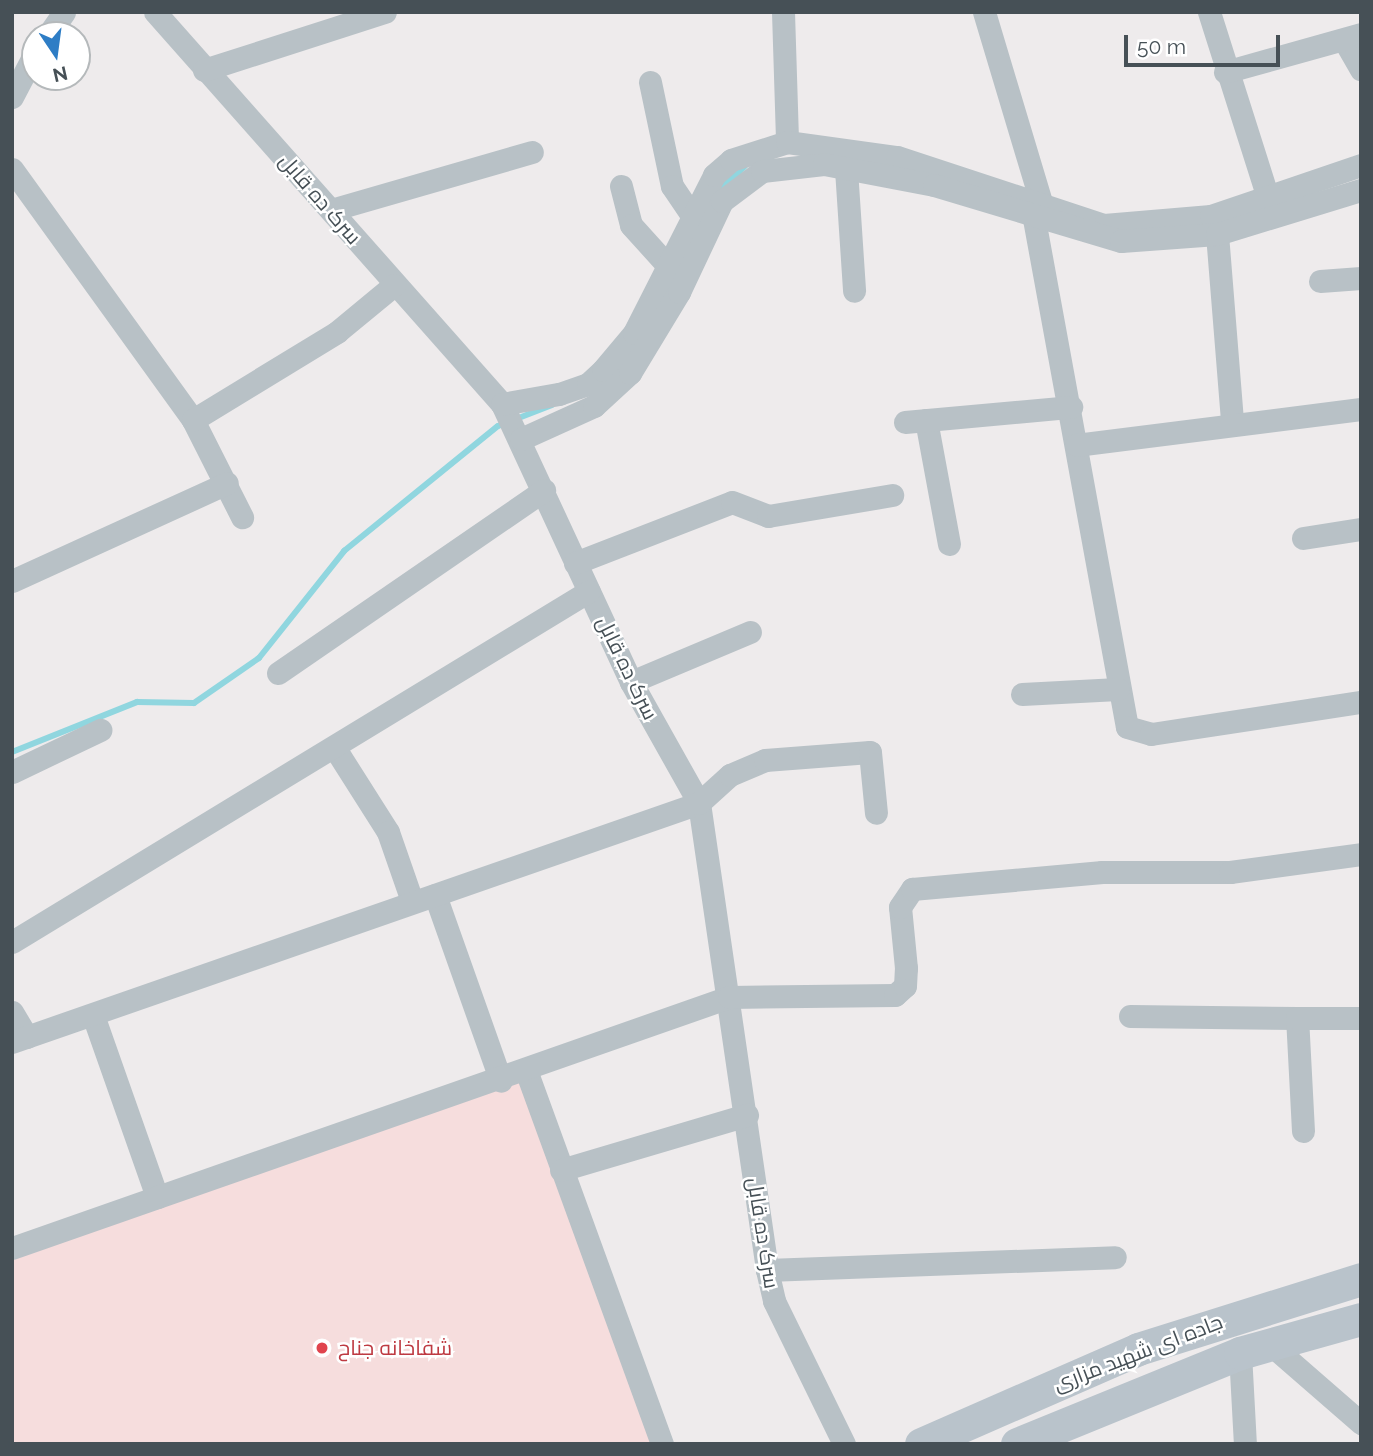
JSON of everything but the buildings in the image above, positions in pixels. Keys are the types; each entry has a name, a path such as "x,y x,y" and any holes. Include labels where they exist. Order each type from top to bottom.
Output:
{"main road":[{"name":"جاده ای شهید مزاری","path":"921,1444 1138,1349 1361,1279"},
{"name":"جاده ای شهید مزاری","path":"1017,1444 1255,1348 1361,1319"}],"street":[{"name":"سرک ده قابل","path":"155,12 502,404 521,439 575,564 631,682 699,803 747,1115 766,1270 774,1301 844,1444"},
{"path":"204,70 385,12"},
{"path":"783,12 787,142"},
{"path":"984,12 1037,209 1118,689 1128,727 1151,734 1361,702"},
{"path":"1209,12 1225,72 1269,198"},
{"path":"1225,72 1352,37 1361,69"},
{"path":"12,97 21,80"},
{"path":"650,82 672,186 693,217"},
{"path":"502,404 588,384 634,334 714,175 731,160 787,142 897,157 1121,241 1217,234 1361,190"},
{"path":"331,210 532,152"},
{"path":"521,439 594,406 630,373 679,292 722,201 762,171 790,163 846,169 934,185 1104,225 1201,218 1269,198 1361,165"},
{"path":"12,169 193,420 242,517"},
{"path":"846,169 854,291"},
{"path":"621,186 631,225 669,267"},
{"path":"1217,234 1232,421"},
{"path":"1320,281 1361,278"},
{"path":"193,420 337,332 394,285"},
{"path":"949,544 916,421 1072,407"},
{"path":"1076,445 1232,421 1361,409"},
{"path":"12,581 227,483"},
{"path":"278,673 544,490"},
{"path":"575,564 732,502 768,516 891,495"},
{"path":"1303,538 1361,529"},
{"path":"12,942 336,750 589,591"},
{"path":"631,682 750,632"},
{"path":"1022,694 1118,689"},
{"path":"12,772 100,730"},
{"path":"336,750 388,832 412,901"},
{"path":"12,1012 20,1040 94,1018 412,901 699,803 730,775 765,760 870,752 876,813"},
{"path":"12,1248 527,1073 729,998 902,992 900,906 912,889 1102,872 1230,872 1361,854"},
{"path":"435,895 501,1081"},
{"path":"1130,1016 1361,1018"},
{"path":"94,1018 157,1197"},
{"path":"1297,1018 1303,1131"},
{"path":"527,1073 662,1444"},
{"path":"561,1170 747,1115"},
{"path":"766,1270 1115,1257"},
{"path":"1245,1444 1255,1348 1361,1423"}],"shaded area":[{"name":"شفاخانه جناح","path":"535,1074 666,1444 12,1444 12,1252"}],"waterway":[{"path":"718,192 745,166"},
{"path":"12,752 137,702 194,703 259,658 344,551 498,426 552,405"}],"place":[{"name":"شفاخانه جناح","path":"322,1348"}]}
